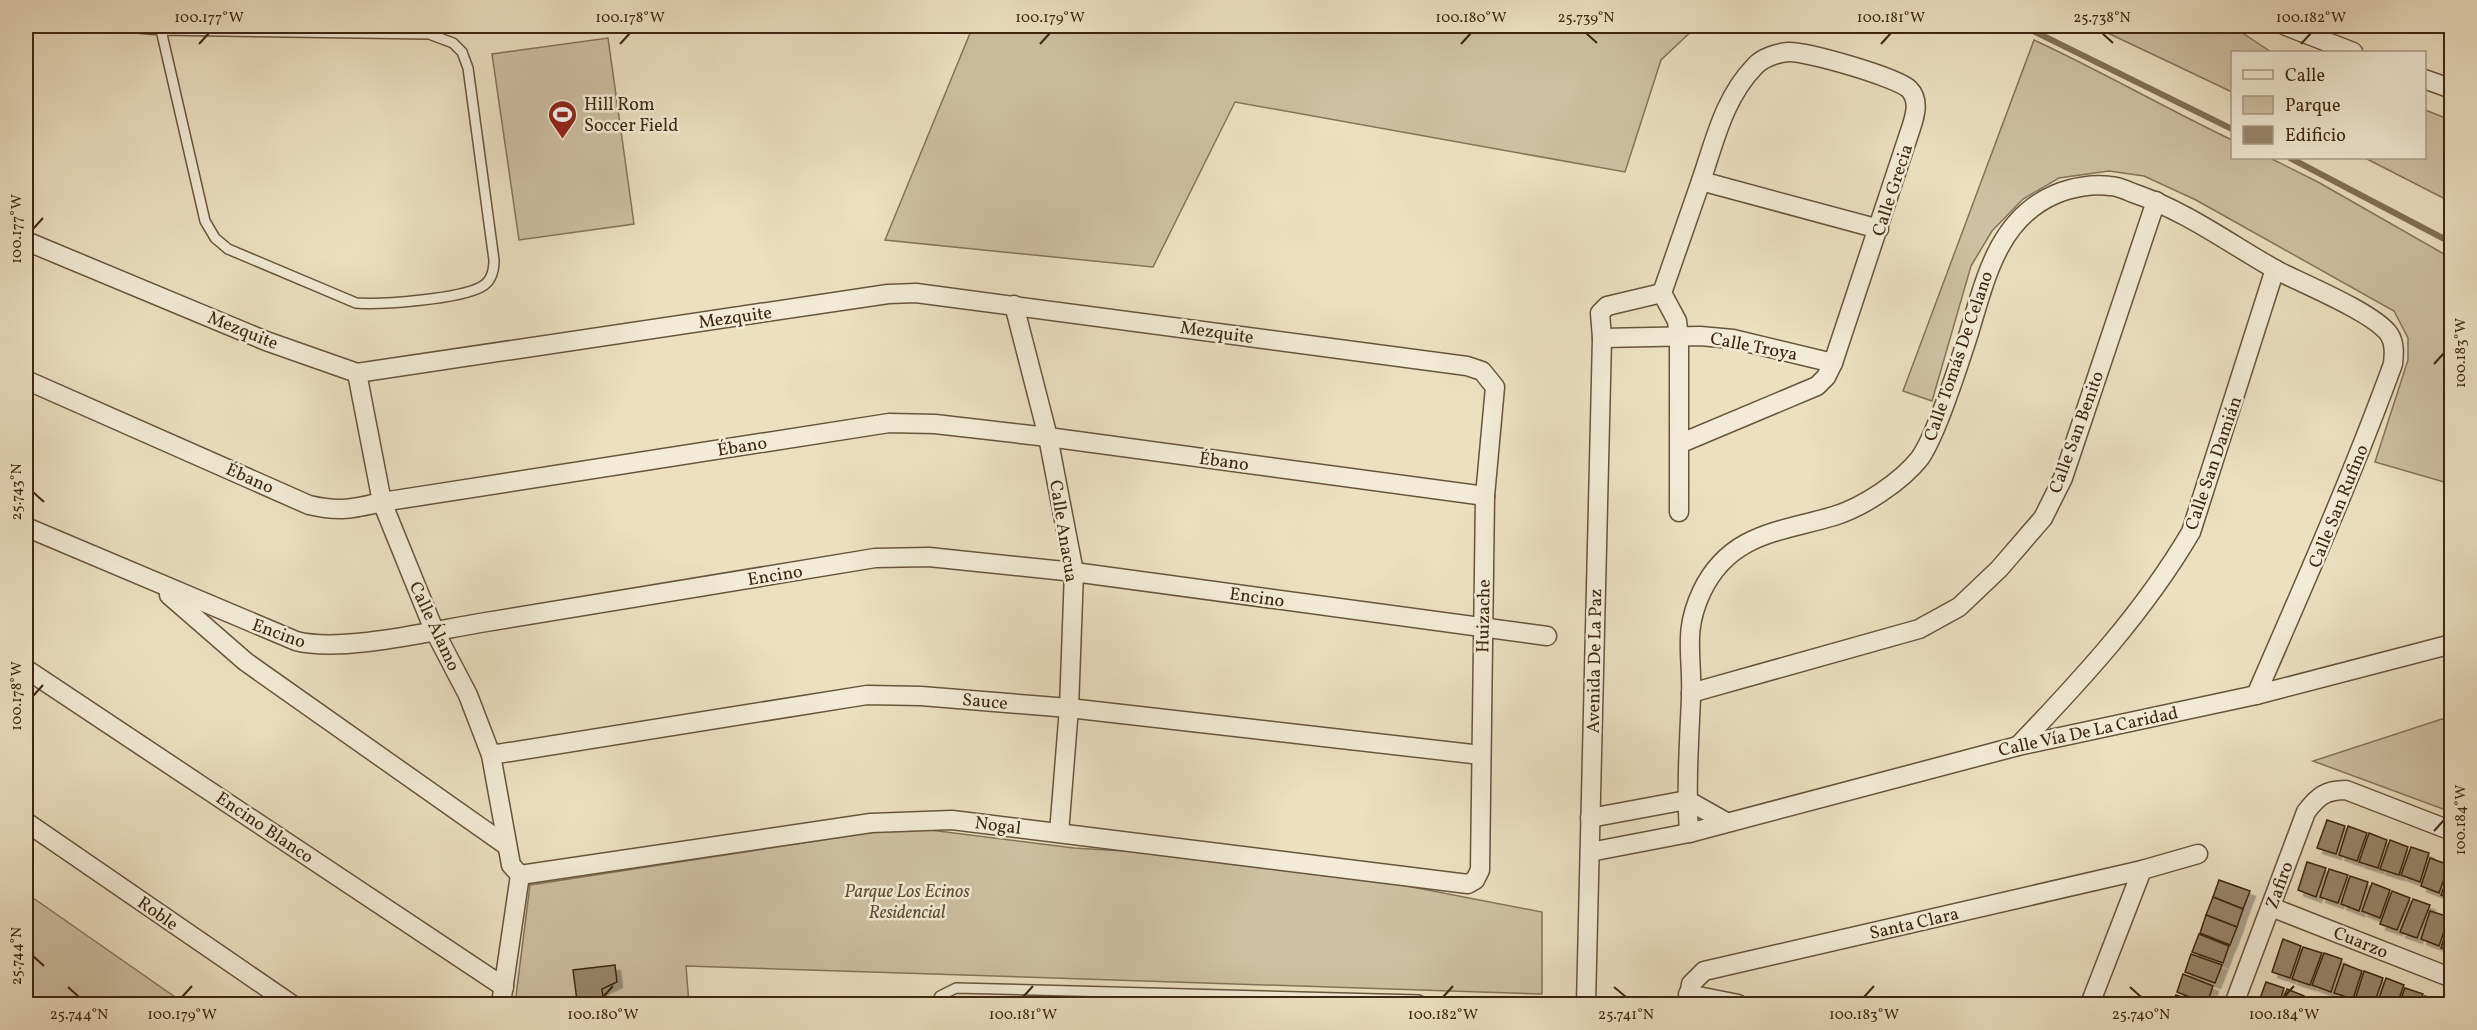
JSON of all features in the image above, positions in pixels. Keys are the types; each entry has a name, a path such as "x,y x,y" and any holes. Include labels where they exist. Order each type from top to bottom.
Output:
{"street":[{"path":"2286,26 2350,51"},
{"name":"Calle Grecia","path":"1662,292 1732,95 1756,65 1770,57 1789,52 1840,63 1890,79 1909,90 1915,100 1914,121 1833,363 1826,377 1817,386 1679,444"},
{"path":"2426,80 2451,89"},
{"path":"1701,181 1879,229"},
{"name":"Calle Tomás De Celano","path":"1689,833 1687,800 1691,693 1688,638 1692,614 1716,568 1732,552 1750,540 1786,527 1837,515 1867,500 1902,476 1919,459 1931,440 1945,403 1992,259 2009,232 2037,204 2057,193 2081,187 2111,185 2156,201 2220,234 2275,269 2371,319"},
{"name":"Calle San Benito","path":"1691,693 1918,629 1959,607 1999,569 2043,518 2063,478 2156,201"},
{"name":"Mezquite","path":"26,241 266,341 357,373 888,294 916,293 1467,366"},
{"name":"Calle San Damián","path":"2018,746 2133,619 2169,571 2191,532 2275,269"},
{"path":"1662,292 1677,321 1679,338 1679,512"},
{"name":"Avenida De La Paz","path":"1586,1005 1602,338 1600,313 1607,306 1662,292"},
{"name":"Calle Anacua","path":"1014,305 1048,437 1074,572 1069,708 1059,832"},
{"name":"Calle San Rufino","path":"2256,695 2315,564 2393,364 2395,350 2389,334 2371,319"},
{"name":"Calle Troya","path":"1602,338 1700,336 1733,339 1833,363"},
{"name":"Huizache","path":"1467,366 1482,371 1490,378 1496,394 1485,496 1480,870 1475,880"},
{"name":"Calle Álamo","path":"357,373 382,501 434,630 468,695 491,755 510,865 520,875"},
{"name":"Ébano","path":"26,380 309,505 350,510 382,501 889,423 935,424 1048,437 1485,496"},
{"name":"Encino","path":"26,527 157,584 312,645 329,646 434,630 875,558 929,557 1074,572 1547,636"},
{"path":"157,584 246,662 507,846"},
{"name":"Calle Vía De La Caridad","path":"1590,852 1689,833 2018,746 2256,695 2451,644"},
{"name":"Encino Blanco","path":"26,669 503,996"},
{"name":"Sauce","path":"491,755 867,695 921,696 1069,708 1481,755"},
{"name":"Zafiro","path":"2234,1005 2306,812 2317,797 2331,790 2346,790 2451,831"},
{"path":"1590,818 1687,800 1726,822"},
{"name":"Nogal","path":"520,875 871,823 952,820 1461,885 1475,880"},
{"name":"Roble","path":"26,822 291,1005"},
{"name":"Santa Clara","path":"1689,994 1704,971 2142,870 2198,854"},
{"path":"2090,1005 2142,870"},
{"path":"503,996 520,875"},
{"name":"Cuarzo","path":"2271,907 2451,978"},
{"path":"1689,994 1738,1005"}],"lane":[{"path":"113,26 161,30 429,34 453,43 462,52 471,81 494,272 481,287 455,294 371,304 356,303 338,298 228,249 215,238 205,221 161,30"},
{"path":"936,1005 940,996 956,988 1419,1000 1427,1005"}],"green space":[{"path":"973,26 1697,26 1661,60 1625,172 1235,102 1153,267 885,240"},
{"path":"2093,26 2232,26 2270,51 2231,51 2231,92"},
{"name":"Hill Rom Soccer Field","path":"608,38 634,224 519,240 492,54"},
{"path":"2034,40 2231,140 2231,159 2272,159 2318,182 2451,258 2451,484 2375,462 2408,360 2408,338 2394,311 2196,200 2144,176 2109,171 2059,178 2023,199 1992,231 1971,266 1932,401 1903,391"},
{"path":"2426,110 2451,120 2451,202 2367,159 2426,159"},
{"path":"2442,719 2451,720 2451,812 2313,761"},
{"name":"Parque Los Ecinos Residencial","path":"906,827 1074,848 1174,854 1355,876 1542,912 1542,994 686,966 689,1004 515,1004 530,885"},
{"path":"26,893 185,1004 26,1004"}],"building":[{"path":"2327,820 2345,826 2336,854 2317,848"},
{"path":"2348,826 2367,833 2357,861 2339,855"},
{"path":"2369,833 2387,840 2378,868 2359,862"},
{"path":"2390,840 2408,847 2399,875 2380,869"},
{"path":"2411,847 2429,853 2420,882 2401,875"},
{"path":"2430,858 2449,865 2439,893 2421,886"},
{"path":"2307,862 2326,868 2316,897 2298,890"},
{"path":"2452,867 2452,899 2441,895"},
{"path":"2329,869 2348,875 2338,903 2320,897"},
{"path":"2350,876 2368,882 2359,911 2341,904"},
{"path":"2219,880 2250,891 2243,909 2213,897"},
{"path":"2372,883 2390,890 2380,918 2362,911"},
{"path":"2392,891 2410,898 2397,930 2380,924"},
{"path":"2213,897 2243,909 2237,927 2206,915"},
{"path":"2413,899 2430,905 2417,938 2400,932"},
{"path":"2430,911 2449,917 2439,946 2421,939"},
{"path":"2206,915 2237,927 2230,945 2200,933"},
{"path":"2450,919 2452,920 2452,951 2441,948"},
{"path":"2199,934 2229,946 2223,963 2192,952"},
{"path":"2283,939 2301,946 2290,978 2272,972"},
{"path":"2303,947 2322,953 2310,985 2292,979"},
{"path":"2324,953 2342,959 2331,992 2312,985"},
{"path":"2191,954 2222,965 2215,983 2185,972"},
{"path":"2344,964 2362,971 2353,999 2334,993"},
{"path":"615,965 617,982 602,989 603,997 577,1001 573,970"},
{"path":"2364,971 2383,978 2374,1004 2355,1000"},
{"path":"2183,974 2213,986 2207,1004 2177,992"},
{"path":"2386,978 2404,985 2397,1004 2377,1004"},
{"path":"2266,982 2284,988 2279,1004 2258,1004"},
{"path":"2405,988 2423,994 2420,1004 2399,1004"},
{"path":"2287,989 2304,996 2301,1004 2281,1004"},
{"path":"2176,995 2203,1004 2172,1004"},
{"path":"2425,996 2443,1002 2442,1004 2422,1004"},
{"path":"1142,997 1316,1000 1316,1004 1141,1004"},
{"path":"2307,997 2324,1003 2324,1004 2304,1004"}],"waterway":[{"path":"2023,26 2231,129"},
{"path":"2292,159 2452,243"}],"place":[{"name":"Hill Rom Soccer Field","path":"563,140"}]}
